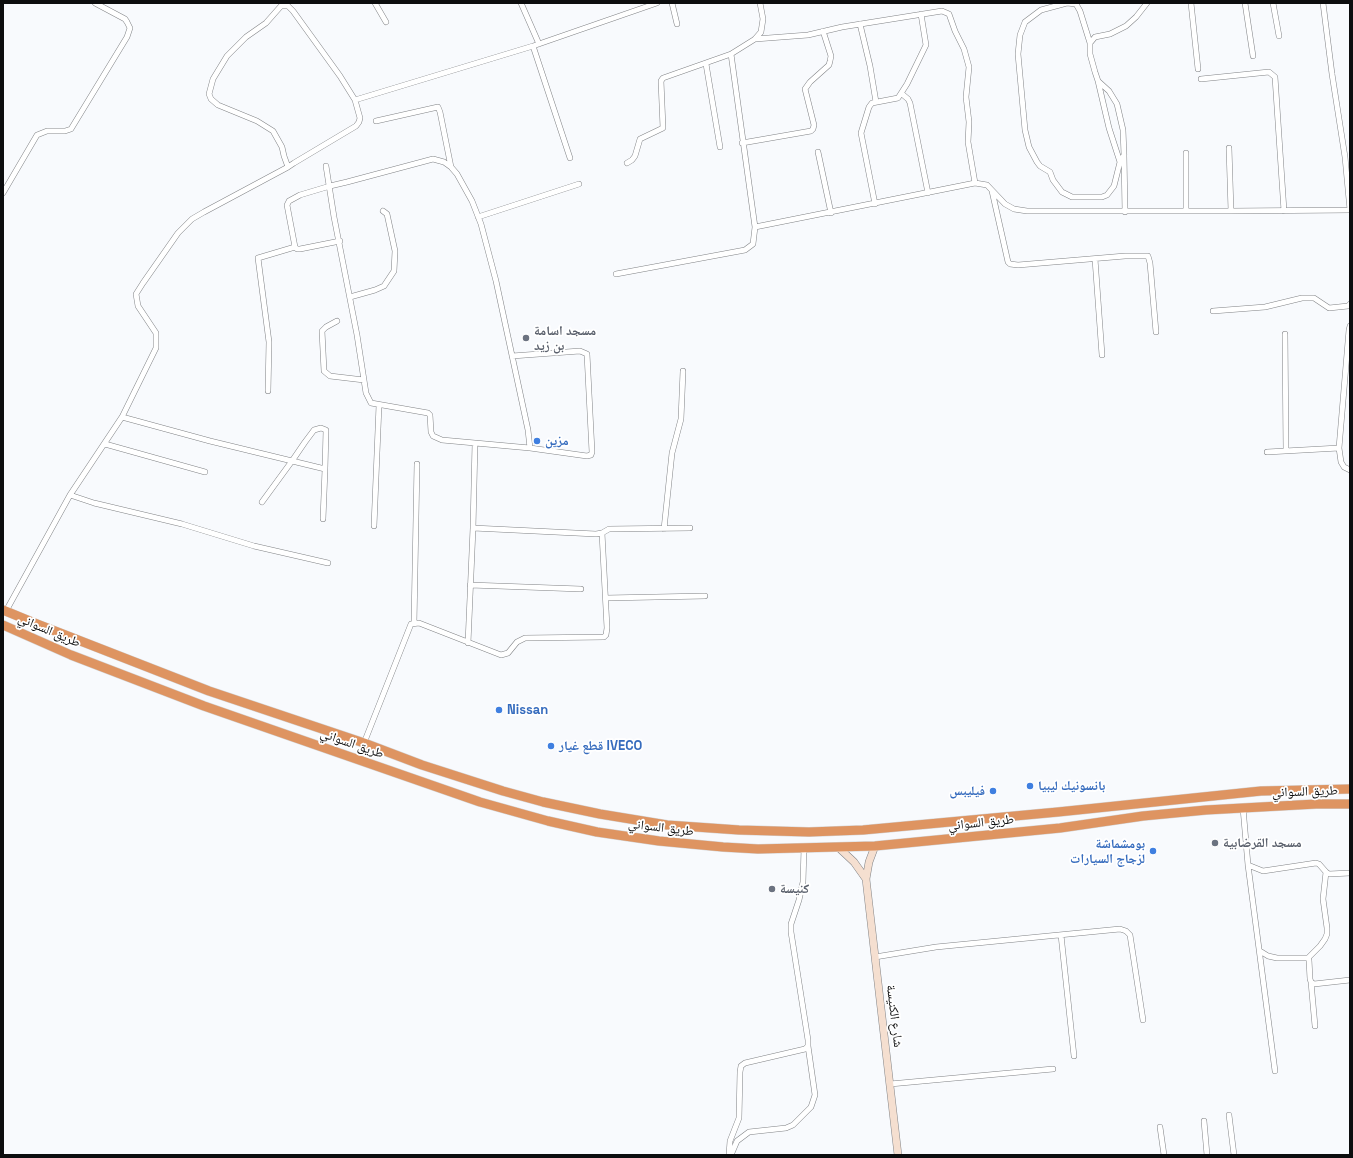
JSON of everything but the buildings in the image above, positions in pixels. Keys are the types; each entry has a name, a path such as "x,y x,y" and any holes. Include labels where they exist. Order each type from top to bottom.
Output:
{"highway":[{"name":"طريق السواني","path":"4,610 209,692 364,743 422,765 543,802 600,814 667,825 739,830 809,832 863,830 1261,791 1350,789"},
{"name":"طريق السواني","path":"3,625 71,655 204,706 417,781 520,814 597,832 659,841 737,848 875,846 1060,828 1143,816 1243,808 1316,804 1350,804"}],"main road":[{"name":"شارع الكنيسة","path":"875,846 868,862 866,879 898,1155"},
{"name":"شارع الكنيسة","path":"838,847 854,862 866,879"}],"street":[{"path":"3,193 38,135 47,131 65,131 71,129 127,38 130,28 125,19 95,3"},
{"path":"375,3 386,22"},
{"path":"521,3 539,44"},
{"path":"355,100 533,46 657,3"},
{"path":"672,3 677,24"},
{"path":"627,163 635,156 640,139 663,128 661,81 663,78 731,54 756,39 761,32 762,25 760,3"},
{"path":"1120,162 1109,128 1098,81 1094,72 1090,54 1090,43 1080,11 1076,4 1067,3 1041,10 1025,22 1020,35 1018,54 1025,130 1030,147 1037,162 1040,166 1050,172 1053,180 1062,192 1072,196 1102,197 1107,195 1114,186 1120,162 1124,155"},
{"path":"1090,43 1095,37 1110,34 1126,26 1136,17 1147,3"},
{"path":"1191,3 1198,69"},
{"path":"1245,3 1253,56"},
{"path":"1273,3 1279,36"},
{"path":"755,227 975,183 987,186 1005,204 1014,209 1027,211 1231,212 1350,210 1345,157 1323,3"},
{"path":"4,610 70,495 122,417 156,348 156,333 138,306 136,294 178,233 192,219 288,167 356,126 360,118 355,100 340,76 288,6 281,6 266,23 246,37 227,56 213,80 209,89 209,94 211,99 218,105 257,121 273,131 282,147 288,167"},
{"path":"756,39 808,35 860,24 942,11 949,14 967,58 969,68 966,97 969,122 968,142 975,183"},
{"path":"875,204 861,133 869,107 872,103 898,98 902,94 926,45 921,14"},
{"path":"860,24 870,66 876,102"},
{"path":"742,143 811,131 813,129 814,125 805,89 810,82 829,65 831,56 823,31"},
{"path":"533,46 570,158"},
{"path":"616,274 745,250 753,244 755,227 742,143 731,54"},
{"path":"706,64 720,147"},
{"path":"1201,79 1269,72 1275,77 1284,210"},
{"path":"1098,81 1109,91 1117,104 1123,130 1125,212"},
{"path":"902,94 910,103 928,193"},
{"path":"376,121 438,107 451,168"},
{"path":"1229,148 1231,212"},
{"path":"818,152 831,213"},
{"path":"1186,153 1186,212"},
{"path":"295,247 287,208 288,203 300,195 434,158 444,162 457,174 472,201 478,217 496,281 528,430 530,448"},
{"path":"326,166 364,380 370,402 430,415 431,432 433,436 442,440 530,448 587,456 591,455 586,354 580,351 512,356"},
{"path":"478,217 578,184"},
{"path":"992,190 1006,255 1010,264 1018,265 1148,256 1150,263 1156,332"},
{"path":"350,297 384,286 394,271 395,251 387,214 383,211"},
{"path":"268,391 269,342 258,258 295,247 300,249 340,241"},
{"path":"1095,259 1102,355"},
{"path":"1213,311 1265,307 1302,298 1314,298 1329,308 1348,306 1350,304"},
{"path":"337,321 322,331 324,371 330,376 364,380"},
{"path":"1350,326 1339,448 1341,462 1344,467 1350,470"},
{"path":"1285,334 1286,451"},
{"path":"664,529 672,452 681,419 683,371"},
{"path":"374,526 379,405"},
{"path":"122,417 210,441 324,469"},
{"path":"262,502 314,430 321,428 326,430 323,519"},
{"path":"468,643 475,443"},
{"path":"105,444 205,472"},
{"path":"1267,452 1339,448"},
{"path":"414,623 417,464"},
{"path":"70,495 94,503 182,524 254,546 328,563"},
{"path":"473,528 596,534 602,533 609,529 690,528"},
{"path":"364,743 410,626 414,623 420,623 501,656 508,653 517,642 525,638 604,637 607,632 602,533"},
{"path":"470,585 581,589"},
{"path":"606,598 705,596"},
{"path":"1243,808 1248,865 1275,1071"},
{"path":"730,1155 737,1141 749,1132 786,1128 793,1125 811,1107 815,1095 791,932 791,924 803,882 804,848"},
{"path":"1248,865 1263,871 1316,863 1321,865 1329,874 1350,872"},
{"path":"1260,951 1268,956 1277,958 1308,958 1320,946 1327,934 1323,899 1326,872"},
{"path":"875,957 936,947 1120,929 1126,931 1130,936 1143,1020"},
{"path":"1060,935 1074,1056"},
{"path":"1308,958 1315,1026"},
{"path":"1311,982 1319,984 1350,980"},
{"path":"730,1155 730,1141 739,1118 741,1066 805,1049 808,1046"},
{"path":"890,1084 1053,1069"},
{"path":"1229,1115 1234,1155"},
{"path":"1204,1121 1207,1155"},
{"path":"1160,1127 1164,1155"}],"place":[{"name":"مسجد اسامة بن زيد","path":"526,338"},
{"name":"مزين","path":"537,441"},
{"name":"Nissan","path":"499,710"},
{"name":"قطع غيار IVECO","path":"551,746"},
{"name":"بانسونيك ليبيا","path":"1030,786"},
{"name":"فيليبس","path":"993,791"},
{"name":"مسجد القرضابية","path":"1215,843"},
{"name":"بومشماشة لزجاج السيارات","path":"1153,851"},
{"name":"كنيسة","path":"772,889"}]}
